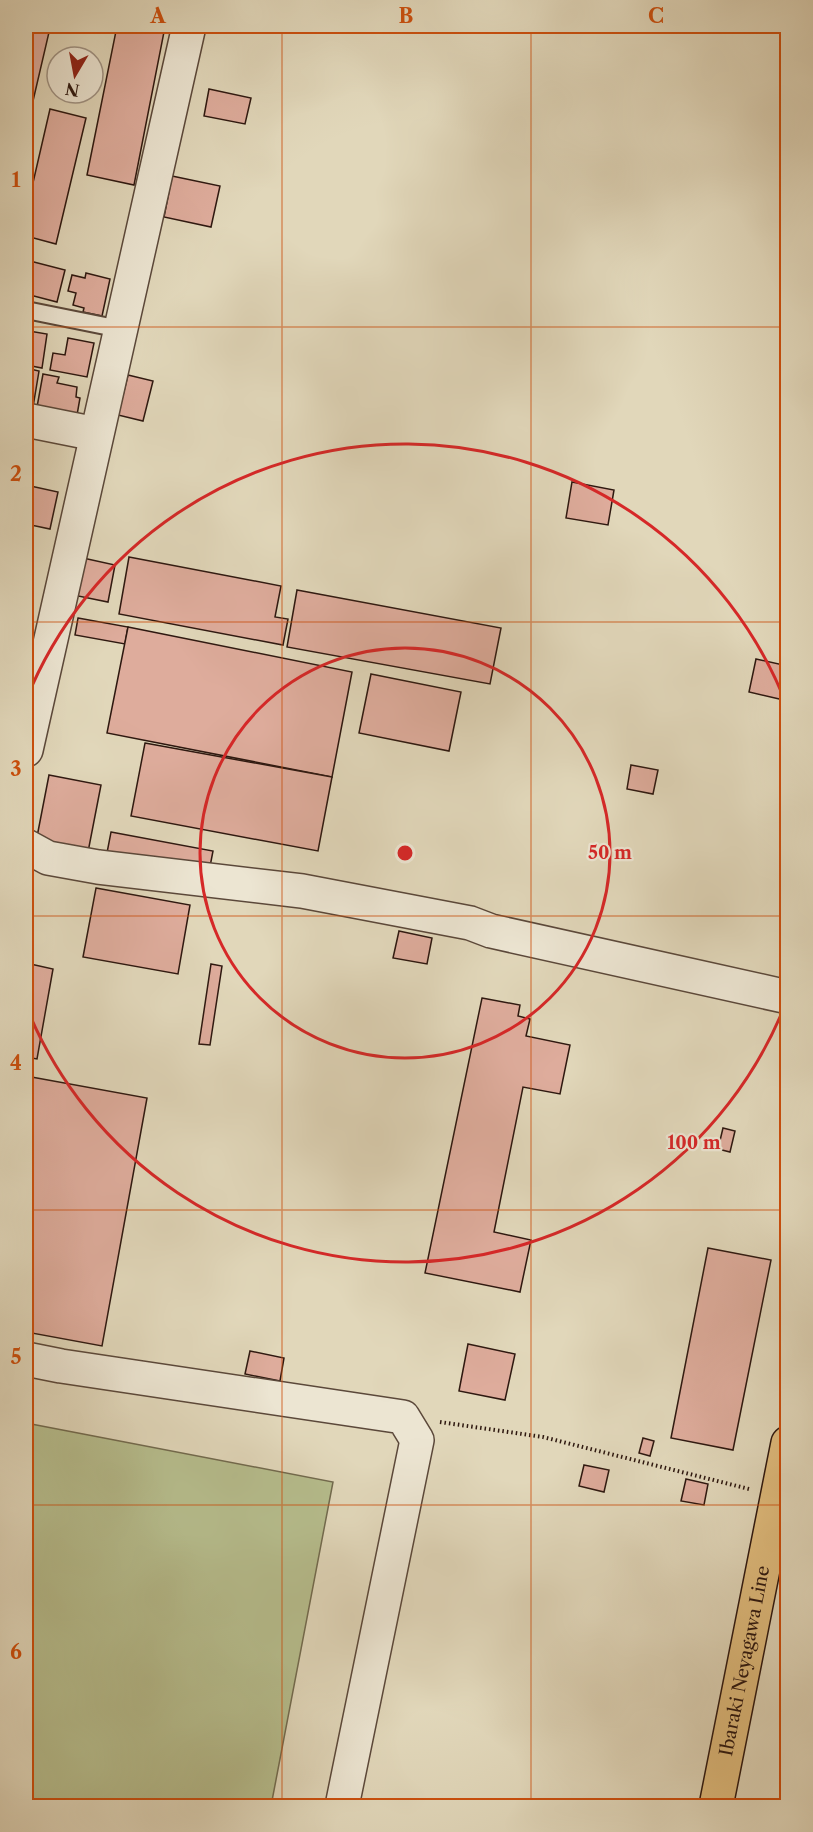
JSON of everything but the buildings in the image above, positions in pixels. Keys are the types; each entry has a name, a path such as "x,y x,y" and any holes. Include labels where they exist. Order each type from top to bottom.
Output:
{"main road":[{"name":"Ibaraki Neyagawa Line","path":"716,1806 788,1443"}],"street":[{"path":"26,750 189,26"},
{"path":"26,420 96,434"},
{"path":"26,846 48,858 98,867 302,891 470,923 491,932 788,997"},
{"path":"26,1359 84,1370 403,1417 417,1440 342,1806"}],"lane":[{"path":"26,310 120,329"}],"path":[{"path":"403,1417 543,1437 776,1495"}],"green space":[{"path":"26,1423 333,1482 271,1806 26,1806"}]}
